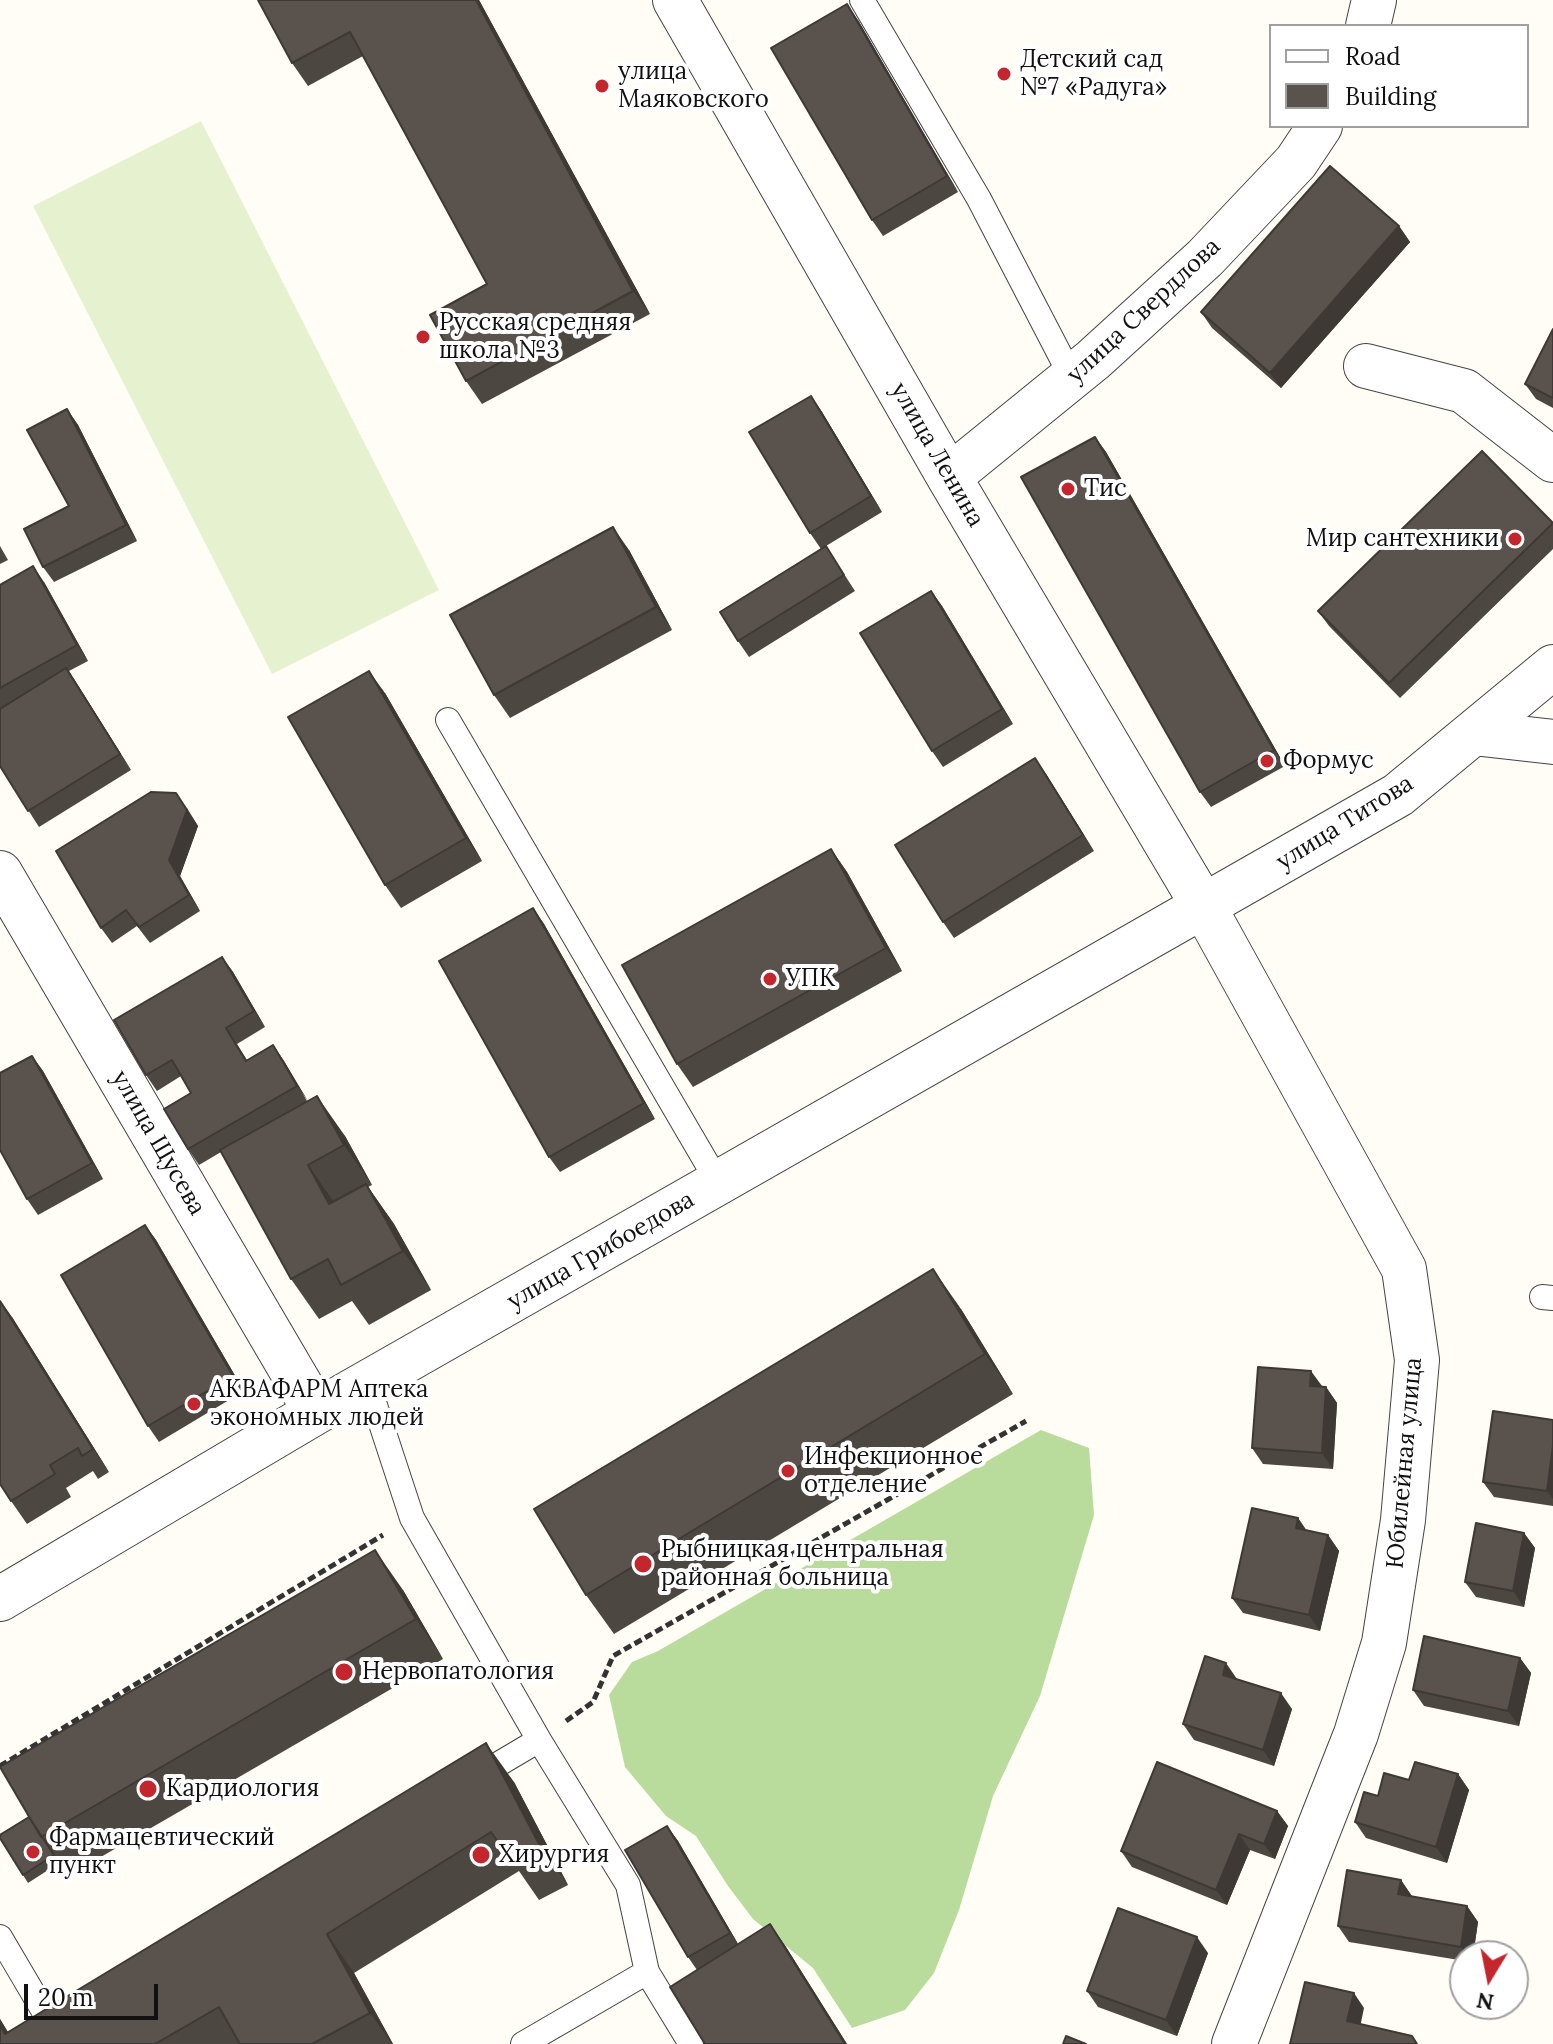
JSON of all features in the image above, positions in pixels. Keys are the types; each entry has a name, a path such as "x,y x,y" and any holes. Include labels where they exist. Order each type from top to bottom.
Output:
{"street":[{"name":"улица Ленина","path":"675,0 949,477 1204,907"},
{"path":"1368,24 1374,0"},
{"name":"улица Свердлова","path":"949,477 1072,378 1205,258 1296,162 1319,128"},
{"path":"1366,366 1464,391 1553,460"},
{"name":"улица Титова","path":"1204,907 1398,795 1553,667"},
{"path":"1473,733 1553,742"},
{"name":"улица Щусева","path":"0,873 316,1412"},
{"name":"улица Грибоедова","path":"0,1599 316,1412 1204,907"},
{"name":"Юбилейная улица","path":"1204,907 1404,1269 1417,1360 1403,1520 1384,1643 1351,1748 1234,2044"}],"lane":[{"path":"862,0 979,199 1072,378"},
{"path":"448,720 719,1184"},
{"path":"368,1384 412,1518 539,1740 628,1885 647,1972 691,2044"},
{"path":"458,1788 539,1740"},
{"path":"0,1937 53,2027 80,2011"},
{"path":"523,2044 647,1972"}],"path":[{"path":"539,1740 593,1702 613,1656 1026,1421"},
{"path":"0,1766 412,1518"}],"green space":[{"path":"201,121 439,590 272,674 33,206"},
{"path":"1041,1430 1089,1448 1094,1515 1040,1696 993,1796 959,1910 934,1973 905,2010 852,2028 813,1968 753,1919 696,1836 666,1816 625,1767 609,1695 632,1662 658,1651"}],"building":[{"path":"258,0 476,0 633,291 466,381 430,315 487,284 350,32 292,63"},
{"path":"847,4 947,176 872,220 771,48"},
{"path":"1330,166 1399,226 1270,373 1201,312"},
{"path":"1553,329 1553,398 1525,384"},
{"path":"811,396 871,496 810,533 749,432"},
{"path":"67,409 126,525 43,567 24,529 69,506 27,430"},
{"path":"1095,437 1274,750 1200,792 1021,477"},
{"path":"1482,451 1553,523 1389,683 1318,611"},
{"path":"613,527 656,607 494,695 450,615"},
{"path":"826,546 844,575 738,641 720,612"},
{"path":"33,566 77,645 0,688 0,585"},
{"path":"931,591 1002,709 932,751 860,633"},
{"path":"66,668 120,754 28,811 0,766 0,709"},
{"path":"369,671 466,838 385,885 288,717"},
{"path":"1035,758 1083,835 943,922 895,845"},
{"path":"151,792 176,793 187,810 169,860 189,895 139,927 126,910 101,928 56,851"},
{"name":"УПК","path":"831,849 886,948 677,1064 622,965"},
{"path":"533,908 644,1103 549,1157 439,961"},
{"path":"222,957 254,1011 226,1028 246,1061 273,1045 297,1086 188,1149 164,1109 191,1093 172,1060 146,1075 114,1020"},
{"path":"32,1056 92,1163 27,1199 0,1150 0,1073"},
{"path":"317,1096 344,1145 308,1165 329,1204 366,1184 403,1251 341,1285 328,1259 291,1279 220,1150"},
{"path":"145,1225 233,1376 148,1426 61,1275"},
{"path":"933,1269 985,1354 586,1595 534,1509"},
{"path":"0,1301 93,1449 82,1456 78,1448 50,1465 55,1474 11,1501 0,1484"},
{"path":"1258,1367 1311,1371 1310,1386 1326,1387 1322,1453 1252,1448"},
{"path":"1493,1411 1553,1420 1547,1491 1483,1482"},
{"path":"1252,1508 1298,1518 1296,1528 1328,1535 1309,1615 1232,1598"},
{"path":"1476,1523 1524,1533 1513,1591 1465,1582"},
{"path":"375,1550 416,1619 41,1837 0,1767"},
{"path":"1424,1636 1520,1658 1508,1711 1413,1690"},
{"path":"1205,1656 1226,1663 1223,1675 1281,1693 1263,1750 1183,1724"},
{"path":"486,1743 540,1846 511,1860 491,1832 327,1934 370,2013 312,2044 240,2044 219,2007 155,2044 0,2044 0,2025 5,2034"},
{"path":"1157,1762 1277,1811 1264,1844 1239,1834 1216,1890 1121,1851"},
{"path":"1415,1762 1458,1774 1436,1847 1355,1822 1364,1792 1378,1796 1384,1773 1409,1780"},
{"path":"29,1817 54,1855 23,1875 0,1835"},
{"path":"667,1826 730,1933 688,1957 625,1850"},
{"path":"1347,1870 1401,1880 1398,1894 1467,1906 1462,1940 1449,1940 1449,1945 1338,1926"},
{"path":"1118,1908 1197,1937 1166,2020 1087,1991"},
{"path":"770,1924 845,2044 705,2044 670,1987"},
{"path":"1305,1982 1354,1993 1347,2021 1412,2036 1417,2044 1290,2044"},
{"path":"1066,2036 1086,2044 1063,2044"}],"place":[{"name":"Детский сад №7 «Радуга»","path":"1004,74"},
{"name":"улица Маяковского","path":"602,86"},
{"name":"Русская средняя школа №3","path":"423,337"},
{"name":"Тис","path":"1068,489"},
{"name":"Мир сантехники","path":"1515,539"},
{"name":"Формус","path":"1267,761"},
{"name":"УПК","path":"770,979"},
{"name":"АКВАФАРМ Аптека экономных людей","path":"194,1404"},
{"name":"Инфекционное отделение","path":"788,1471"},
{"name":"Рыбницкая центральная районная больница","path":"643,1564"},
{"name":"Нервопатология","path":"344,1672"},
{"name":"Кардиология","path":"148,1789"},
{"name":"Фармацевтический пункт","path":"33,1852"},
{"name":"Хирургия","path":"481,1855"}]}
